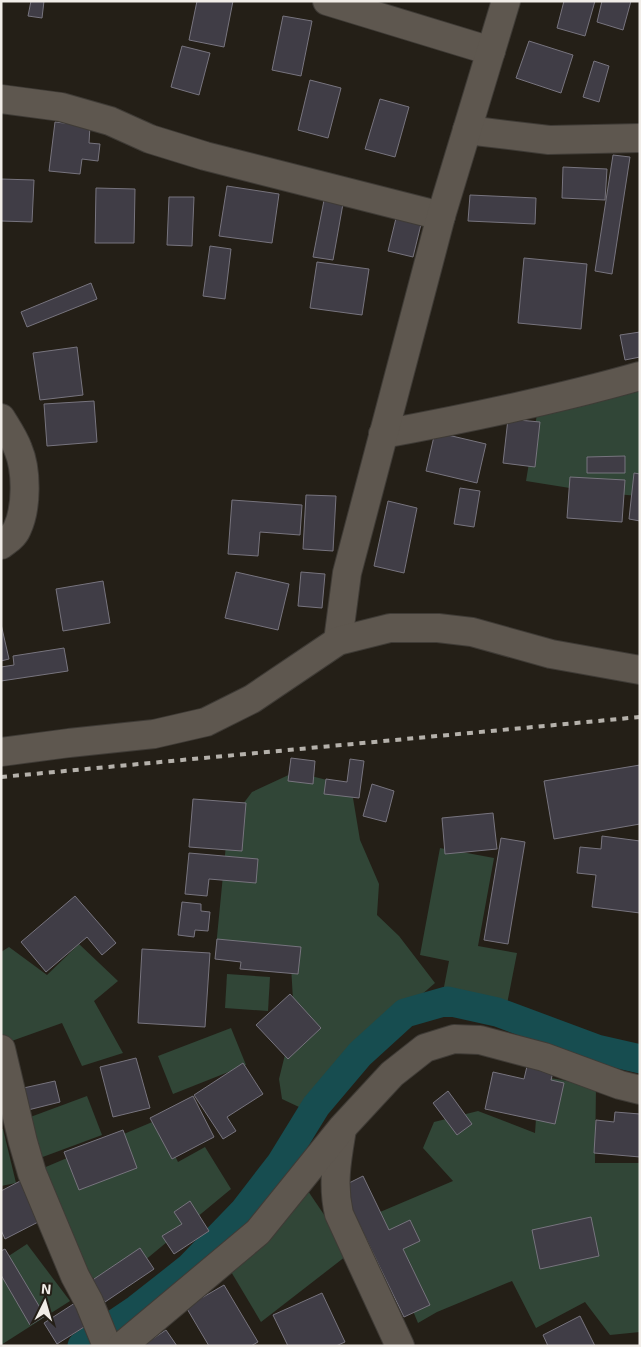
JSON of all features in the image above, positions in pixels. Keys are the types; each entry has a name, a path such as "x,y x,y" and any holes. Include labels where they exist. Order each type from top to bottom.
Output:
{"street":[{"path":"327,1 491,51"},
{"path":"338,641 347,573 441,216 506,1"},
{"path":"1,99 61,107 110,121 150,139 205,156 441,216"},
{"path":"467,130 549,140 640,138"},
{"path":"384,434 451,422 640,376"},
{"path":"1,418 19,450 25,476 22,515 12,538 1,545"},
{"path":"1,752 154,734 206,722 252,699 338,641 390,628 438,628 472,632 551,654 640,670"},
{"path":"1,1049 22,1142 32,1173 75,1276 107,1337 258,1232 342,1128 392,1074 425,1048 454,1039 480,1040 544,1057 620,1085 640,1090"},
{"path":"342,1128 334,1183 339,1214 400,1346"}],"green space":[{"path":"640,382 640,496 601,493 526,481 538,408"},
{"path":"295,772 351,786 360,840 379,884 377,915 399,936 435,983 360,1048 308,1110 282,1099 279,1079 294,1018 291,965 216,947 228,824 252,792"},
{"path":"440,848 494,858 478,946 517,953 507,1004 443,992 449,961 420,955"},
{"path":"79,944 118,981 94,1001 123,1053 82,1066 62,1023 6,1043 1,1031 1,952 9,947 47,975"},
{"path":"227,974 270,977 268,1011 225,1008"},
{"path":"231,1028 246,1065 173,1094 158,1056"},
{"path":"539,1076 596,1086 595,1163 640,1163 640,1332 610,1335 585,1302 536,1328 512,1281 437,1312 418,1323 373,1215 453,1181 423,1148 434,1122 478,1111 535,1133"},
{"path":"87,1096 102,1135 40,1158 25,1119"},
{"path":"157,1120 178,1162 205,1147 231,1189 115,1285 84,1275 41,1169"},
{"path":"1,1129 3,1129 16,1183 1,1186"},
{"path":"308,1191 350,1253 261,1322 230,1270"},
{"path":"27,1244 70,1301 1,1345 1,1261"}],"building":[{"path":"31,1 44,1 42,18 28,16"},
{"path":"197,1 233,1 224,47 189,40"},
{"path":"564,1 595,1 585,36 557,28"},
{"path":"602,1 631,1 623,30 597,22"},
{"path":"283,16 312,21 301,76 272,70"},
{"path":"529,41 573,55 561,93 516,78"},
{"path":"182,46 210,53 199,95 171,87"},
{"path":"594,61 609,66 599,102 583,97"},
{"path":"310,80 341,88 328,138 298,130"},
{"path":"380,99 409,107 395,157 365,149"},
{"path":"55,122 90,126 89,143 100,144 98,161 82,159 80,174 49,171"},
{"path":"613,155 630,157 612,274 595,271"},
{"path":"563,167 607,169 605,200 562,198"},
{"path":"1,179 34,180 32,222 1,221"},
{"path":"227,186 279,194 272,243 219,236"},
{"path":"96,188 135,189 134,243 95,243"},
{"path":"325,195 344,198 333,260 313,257"},
{"path":"470,195 536,198 535,224 468,221"},
{"path":"169,197 194,197 192,246 167,245"},
{"path":"398,210 423,216 413,257 388,251"},
{"path":"210,246 231,249 225,299 203,296"},
{"path":"524,258 587,264 581,329 518,323"},
{"path":"317,262 369,269 362,315 310,308"},
{"path":"91,283 97,299 27,327 21,312"},
{"path":"640,332 640,357 625,360 620,335"},
{"path":"77,347 83,395 40,400 33,353"},
{"path":"94,401 97,442 47,446 44,404"},
{"path":"508,419 540,422 535,467 503,463"},
{"path":"435,432 486,444 477,483 426,471"},
{"path":"625,456 625,473 587,473 587,457"},
{"path":"634,473 640,474 640,521 629,519"},
{"path":"570,477 625,480 622,522 567,518"},
{"path":"460,488 480,491 474,527 454,524"},
{"path":"306,495 336,496 333,551 303,549"},
{"path":"232,500 302,505 300,535 260,532 258,556 228,554"},
{"path":"388,501 417,508 404,573 374,566"},
{"path":"236,572 289,584 278,630 225,618"},
{"path":"301,572 325,574 322,608 298,606"},
{"path":"103,581 110,623 63,631 56,589"},
{"path":"1,624 9,659 1,661"},
{"path":"64,648 68,671 1,681 1,667 14,665 13,656"},
{"path":"291,758 315,761 313,784 288,781"},
{"path":"350,759 364,761 359,798 324,794 326,779 347,782"},
{"path":"640,765 640,824 554,839 544,781"},
{"path":"372,784 394,791 386,822 363,816"},
{"path":"193,799 246,803 242,851 189,847"},
{"path":"493,813 497,849 445,854 442,818"},
{"path":"602,836 640,841 640,913 592,907 596,875 577,873 580,847 601,849"},
{"path":"501,838 525,842 508,944 484,940"},
{"path":"189,853 258,859 256,883 209,879 207,896 185,894"},
{"path":"75,896 116,943 102,955 87,937 46,972 21,942"},
{"path":"182,902 201,904 201,911 210,912 208,931 195,930 194,937 178,935"},
{"path":"217,939 301,947 298,974 240,969 241,962 215,959"},
{"path":"142,949 210,953 205,1027 138,1023"},
{"path":"290,994 321,1028 288,1059 256,1025"},
{"path":"136,1058 150,1108 113,1117 100,1067"},
{"path":"528,1062 554,1068 551,1080 564,1083 555,1124 485,1109 493,1072 524,1079"},
{"path":"243,1063 263,1094 227,1117 236,1131 223,1139 194,1095"},
{"path":"55,1081 60,1102 24,1111 19,1089"},
{"path":"448,1091 472,1124 457,1135 433,1103"},
{"path":"193,1096 214,1137 172,1159 150,1118"},
{"path":"615,1112 640,1114 640,1157 594,1153 596,1120 614,1122"},
{"path":"123,1130 137,1168 79,1190 64,1152"},
{"path":"363,1176 389,1230 410,1220 420,1241 403,1249 430,1305 404,1317 341,1187"},
{"path":"24,1179 44,1219 5,1239 1,1230 1,1191"},
{"path":"190,1201 209,1231 174,1254 162,1236 182,1224 174,1212"},
{"path":"591,1217 599,1256 540,1269 532,1230"},
{"path":"140,1248 154,1269 105,1302 91,1281"},
{"path":"5,1249 45,1316 30,1325 1,1275 1,1251"},
{"path":"224,1285 258,1342 251,1346 209,1346 186,1307"},
{"path":"322,1293 345,1342 336,1346 288,1346 273,1315"},
{"path":"78,1301 92,1322 57,1344 44,1323"},
{"path":"580,1316 595,1346 548,1346 543,1335"},
{"path":"166,1330 177,1346 142,1346"}],"waterway":[{"path":"82,1346 137,1309 189,1268 244,1211 281,1163 316,1106 360,1054 405,1013 447,1001 497,1012 597,1049 640,1059"}],"railway":[{"path":"1,777 640,717"}]}
